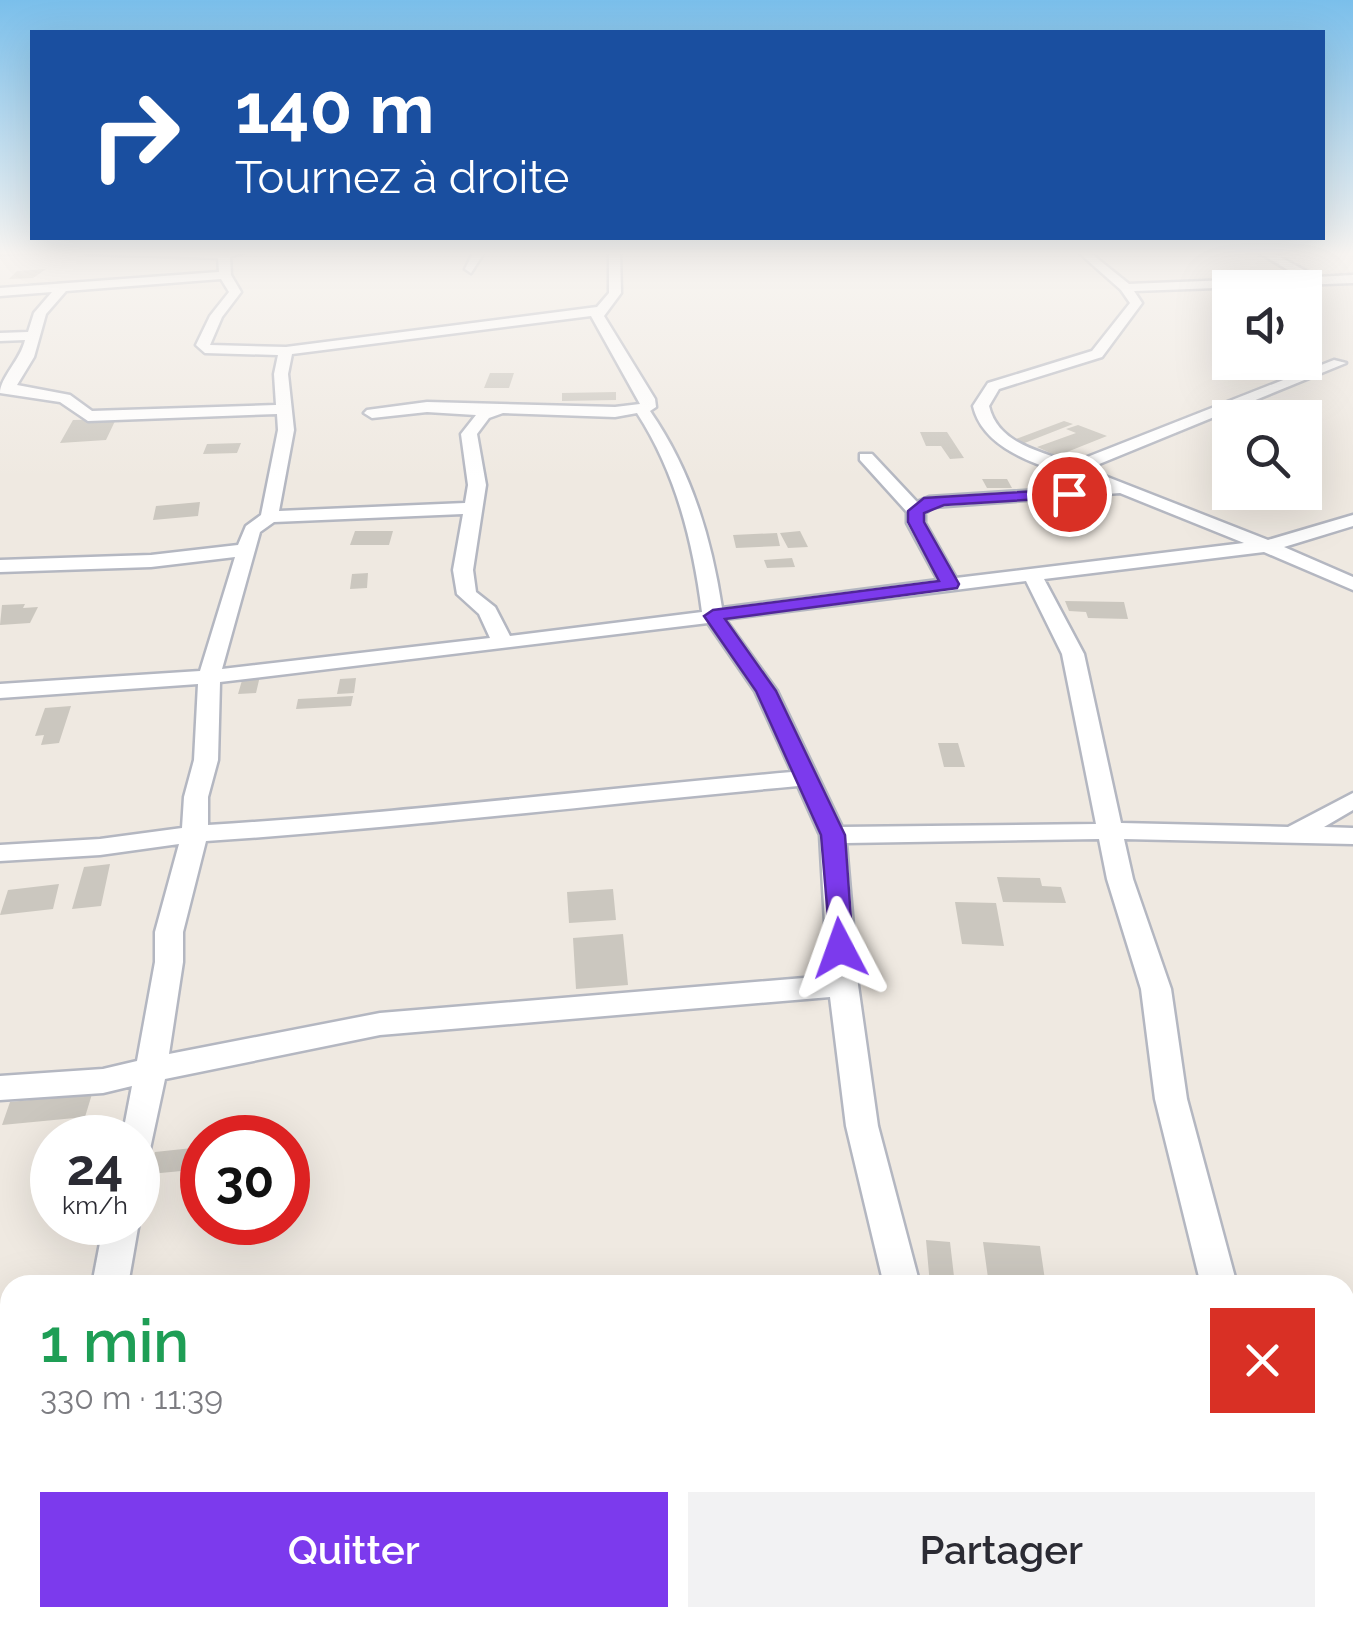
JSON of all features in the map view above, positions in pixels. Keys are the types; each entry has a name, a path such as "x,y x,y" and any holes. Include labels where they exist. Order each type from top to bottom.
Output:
{"street":[{"path":"36,327 30,353 4,388 65,398 88,416 283,409"},
{"path":"212,327 205,350 286,352 477,327"},
{"path":"372,413 442,407 493,411 642,410 650,404 648,399 602,327"},
{"path":"1119,327 1098,354 993,386 981,406 984,419 1006,444 1269,546 1353,584"},
{"path":"0,337 33,336"},
{"path":"269,517 286,430 281,374 286,352"},
{"path":"1070,470 1340,363"},
{"path":"642,410 664,443 703,544 713,616 766,691 833,835 843,985 862,1126 899,1275"},
{"path":"493,411 476,422 469,434 477,485 463,570 467,594 488,611 502,643"},
{"path":"866,458 916,511 916,522 950,584"},
{"path":"916,511 929,502 944,500 1123,491"},
{"path":"143,1115 169,962 169,932 195,834 196,797 206,760 209,677 252,530 269,517 472,508"},
{"path":"0,690 209,677 502,643 1269,546 1353,520"},
{"path":"0,566 150,561 245,550"},
{"path":"1032,574 1073,654 1120,879 1156,989 1172,1099 1216,1275"},
{"path":"0,854 100,847 195,834 398,821 571,799 807,778"},
{"path":"1291,835 1338,812 1353,800"},
{"path":"833,835 1112,832 1353,836"},
{"path":"0,1088 104,1080 380,1024 843,985"},
{"path":"112,1275 118,1245"}],"building":[{"path":"490,373 514,373 509,388 484,388"},
{"path":"616,392 616,400 562,401 562,393"},
{"path":"116,419 106,440 60,443 73,420"},
{"path":"1064,421 1073,424 1022,444 1013,440"},
{"path":"1078,425 1107,436 1057,456 1037,447 1076,433 1066,429"},
{"path":"920,432 947,432 964,458 950,459 941,446 926,446"},
{"path":"241,443 237,453 203,454 207,444"},
{"path":"982,479 1007,479 1012,488 987,488"},
{"path":"200,502 198,516 153,520 156,506"},
{"path":"355,531 393,531 389,545 350,545"},
{"path":"800,531 808,547 788,548 780,533"},
{"path":"777,533 780,546 736,548 733,535"},
{"path":"792,558 795,567 767,568 764,560"},
{"path":"368,573 367,588 350,589 352,574"},
{"path":"1065,601 1124,602 1128,619 1088,618 1086,612 1069,611"},
{"path":"25,604 23,608 38,607 30,623 0,625 2,605"},
{"path":"260,676 256,693 238,694 243,677"},
{"path":"356,678 354,693 337,694 340,679"},
{"path":"353,696 351,706 296,709 298,699"},
{"path":"71,706 59,743 41,745 44,735 35,736 45,708"},
{"path":"938,743 958,743 965,767 944,767"},
{"path":"110,864 101,906 72,909 84,867"},
{"path":"997,877 1040,878 1042,886 1061,887 1066,903 1003,902"},
{"path":"59,884 53,909 0,915 8,890"},
{"path":"613,889 616,920 569,923 567,892"},
{"path":"955,902 996,903 1004,946 962,944"},
{"path":"623,934 628,985 576,989 573,938"},
{"path":"92,1094 86,1115 30,1115 30,1122 2,1125 10,1102"},
{"path":"180,1149 180,1171 160,1173 160,1151"},
{"path":"926,1240 950,1242 954,1275 929,1275"},
{"path":"983,1242 1040,1246 1044,1275 988,1275"}],"route":[{"path":"840,948 833,835 766,691 713,616 950,584 916,522 916,511 929,502 944,500 1069,494"}]}
